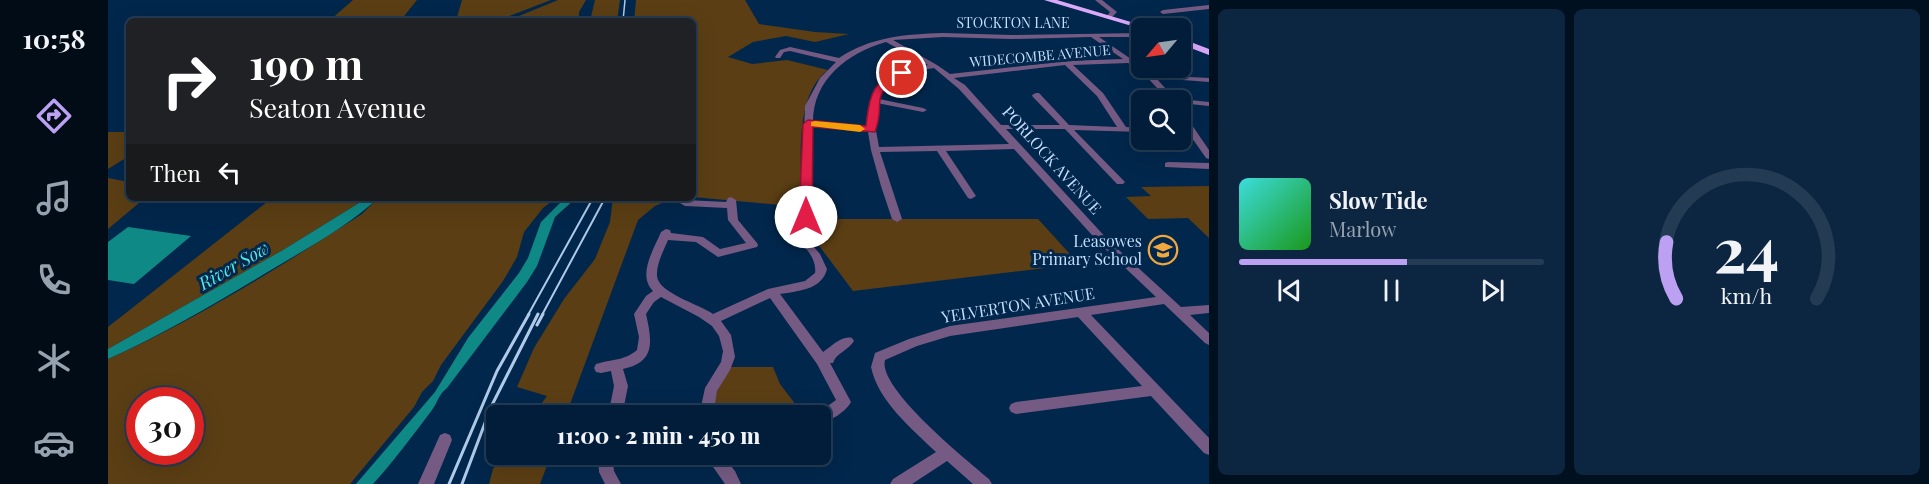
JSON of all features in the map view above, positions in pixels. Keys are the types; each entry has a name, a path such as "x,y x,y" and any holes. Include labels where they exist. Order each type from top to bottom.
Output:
{"highway":[{"path":"1048,0 1131,23"},
{"path":"1191,45 1207,50"}],"street":[{"path":"1098,0 1114,12 1110,16"},
{"path":"1163,12 1209,7"},
{"name":"STOCKTON LANE","path":"806,217 809,106 825,76 841,61 864,47 891,37 904,35 1017,37 1131,35"},
{"path":"1092,35 1131,61"},
{"name":"PORLOCK AVENUE","path":"887,40 935,66 973,97 1082,219 1209,340"},
{"path":"777,57 786,49 841,61"},
{"name":"WIDECOMBE AVENUE","path":"949,76 1067,63 1131,62"},
{"path":"1067,63 1096,90 1123,129"},
{"path":"897,219 871,130 874,100 883,83 892,77 935,66"},
{"path":"1153,78 1163,90"},
{"path":"1185,78 1209,80"},
{"path":"1036,95 1064,127 1120,182"},
{"path":"874,100 923,110"},
{"path":"1191,102 1209,104"},
{"path":"808,124 871,130"},
{"path":"999,127 1131,129"},
{"path":"1191,129 1209,156"},
{"path":"1191,135 1195,135"},
{"path":"875,150 1016,146"},
{"path":"940,148 971,196"},
{"path":"1166,165 1209,166"},
{"path":"685,203 732,202 733,220 753,245 718,253 699,239 665,234 651,276 660,292 699,309 714,320 727,338 729,360 712,387 708,405"},
{"path":"714,320 772,292 812,283 820,276 821,261 800,233 788,224"},
{"path":"601,368 631,362 643,352 645,337 640,314 650,299 660,292"},
{"path":"772,292 828,359 844,402 831,411"},
{"name":"YELVERTON AVENUE","path":"947,453 881,380 877,364 880,357 921,339 950,331 1165,300"},
{"path":"1178,312 1209,309"},
{"path":"1081,312 1209,448"},
{"path":"828,359 848,341"},
{"path":"616,366 621,386 617,405"},
{"path":"1016,408 1153,390"},
{"path":"426,484 445,440"},
{"path":"898,484 947,453 984,484"},
{"path":"606,465 607,472 614,484"},
{"path":"720,465 730,476 733,484"}],"shaded area":[{"path":"353,0 417,0 402,18 332,18"},
{"path":"462,0 551,0 504,18 457,18"},
{"path":"558,0 586,0 579,12 579,18 514,18"},
{"path":"595,0 620,0 617,18 591,18"},
{"path":"636,0 745,0 759,24 849,34 815,42 786,36 753,42 728,57 752,64 787,60 828,70 817,82 809,97 804,115 801,154 802,207 696,197 696,18 634,18"},
{"path":"108,132 126,132 126,158 108,169"},
{"path":"108,178 126,181 126,201 141,201 108,229"},
{"path":"1209,186 1209,238 1188,218 1148,219 1126,197 1151,196 1141,187"},
{"path":"268,201 362,201 283,250 108,349 108,327"},
{"path":"362,201 374,201 342,227 235,292 108,359 108,349 283,250"},
{"path":"375,201 552,201 543,208 524,232 517,257 503,281 441,365 433,381 350,484 108,484 108,359 206,310 362,214"},
{"path":"562,201 573,201 555,217 537,266 527,282 442,393 432,410 373,484 356,484 435,392 468,338 519,273 528,258 541,222"},
{"path":"613,201 667,201 655,206 638,220 570,405 540,405 547,396 517,387 534,348 564,299 595,259 610,222"},
{"path":"799,219 1038,219 1079,264 853,291"},
{"path":"128,227 191,236 134,284 108,280 108,242"},
{"path":"730,367 773,367 780,384 796,405 714,405 717,391"},
{"path":"496,465 547,465 540,484 489,484"}],"railway":[{"path":"623,18 625,0"},
{"path":"528,315 591,201"},
{"path":"542,315 603,201"},
{"path":"449,484 497,371 529,314"},
{"path":"462,484 491,407 538,314"},
{"path":"537,325 543,314"}],"slow traffic":[{"path":"815,124 860,129"}],"place":[{"name":"Leasowes Primary School","path":"1163,250"}],"route":[{"path":"806,217 808,124 871,130 874,100 883,83 902,73"}],"water label":[{"name":"River Sow","path":"234,266"}]}
